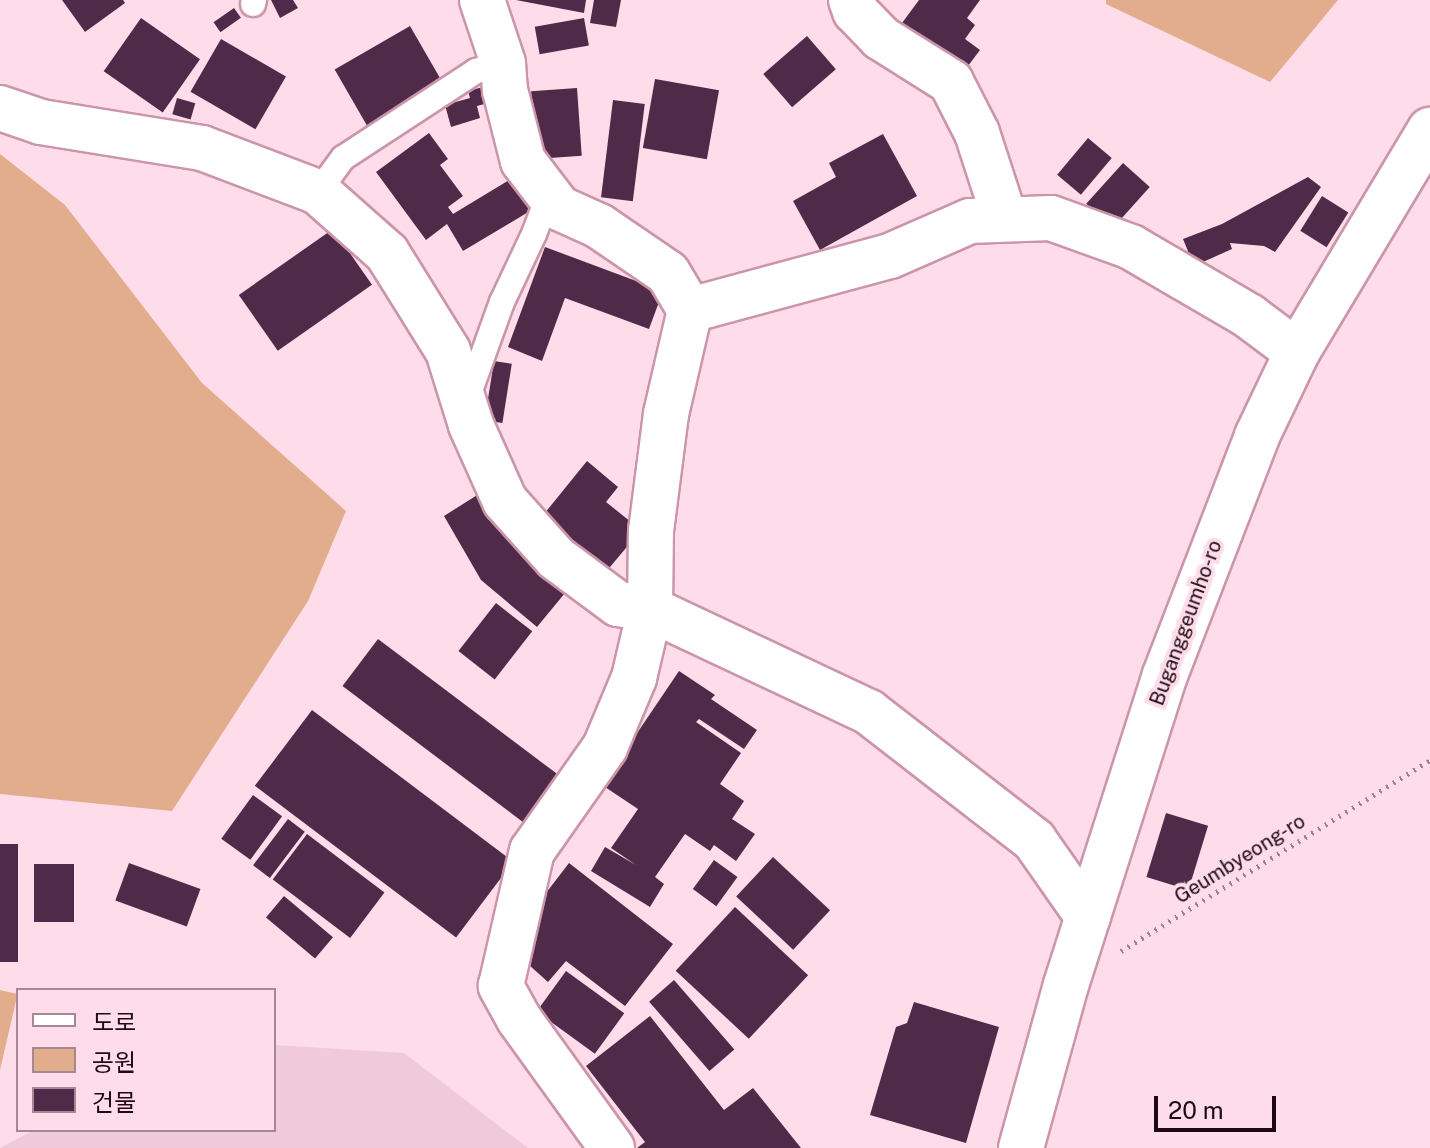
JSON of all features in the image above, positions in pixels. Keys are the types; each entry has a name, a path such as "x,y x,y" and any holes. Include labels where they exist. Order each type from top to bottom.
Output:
{"street":[{"path":"482,0 503,63 505,90 523,161 559,208 599,226 668,273 690,310 666,414 651,531 650,609 634,678 605,747 532,851 501,986 519,1019 612,1148"},
{"path":"851,0 855,11 881,38 951,82 977,133 1005,219"},
{"path":"0,108 41,122 202,148 318,192 387,253 448,351 465,405 505,501 545,546 618,604 650,609 869,712 1034,840 1088,917"},
{"name":"Buganggeumho-ro","path":"1021,1148 1088,917 1165,675 1257,436 1297,352 1430,130"},
{"path":"690,310 890,256 970,221 1051,218 1131,247 1249,316 1297,352"}],"lane":[{"path":"318,192 343,158 476,71 503,63"},
{"path":"465,405 502,302 549,194"}],"path":[{"name":"Geumbyeong-ro","path":"1120,951 1430,760"}],"shaded area":[{"path":"276,1045 404,1053 528,1148 0,1148 30,1132 276,1132"}],"green space":[{"path":"1106,0 1338,0 1270,82 1106,4"},
{"path":"0,154 65,205 202,383 346,511 308,601 172,811 0,794"},
{"path":"0,990 16,994 16,1001 0,1070"}],"building":[{"path":"62,0 123,0 125,3 85,32"},
{"path":"271,0 293,0 298,8 280,18"},
{"path":"516,0 586,0 584,13"},
{"path":"594,0 621,0 616,27 590,23"},
{"path":"919,0 980,0 967,18 975,25 965,39 980,50 965,70 902,23"},
{"path":"234,8 241,18 220,32 214,22"},
{"path":"141,18 200,59 163,113 104,71"},
{"path":"584,18 589,46 540,54 535,27"},
{"path":"410,26 443,83 368,127 335,70"},
{"path":"807,36 836,69 792,107 763,74"},
{"path":"221,39 286,76 255,129 190,92"},
{"path":"655,79 719,90 707,159 643,148"},
{"path":"483,87 488,103 477,106 480,118 451,127 445,105 470,98 468,91"},
{"path":"577,88 582,156 536,159 531,91"},
{"path":"177,98 195,103 191,120 172,114"},
{"path":"613,100 645,104 633,201 601,197"},
{"path":"429,133 448,159 440,165 463,196 448,207 453,214 511,179 530,211 463,251 447,224 426,240 376,172"},
{"path":"883,134 917,196 820,250 793,201 836,177 829,163"},
{"path":"1088,138 1112,158 1081,195 1057,175"},
{"path":"1123,163 1150,187 1113,228 1086,204"},
{"path":"1308,177 1321,187 1275,252 1264,246 1230,243 1232,249 1194,266 1183,239 1222,224"},
{"path":"1322,196 1348,212 1327,247 1300,231"},
{"path":"333,229 372,285 278,351 239,295"},
{"path":"545,247 663,291 649,329 565,298 542,361 508,347"},
{"path":"494,361 512,364 502,423 485,420"},
{"path":"587,461 618,487 606,502 641,530 605,573 540,519"},
{"path":"482,492 520,554 565,593 537,627 481,580 444,516"},
{"path":"496,603 532,631 495,679 458,651"},
{"path":"378,639 559,776 524,823 342,686"},
{"path":"679,671 715,695 711,699 757,730 744,749 699,719 696,722 741,753 720,784 744,801 732,819 755,834 736,861 714,845 710,851 685,834 655,877 664,884 650,907 591,871 605,847 636,865 611,848 638,809 602,785"},
{"path":"312,710 513,862 456,938 255,786"},
{"path":"253,795 282,816 250,860 221,839"},
{"path":"1166,813 1208,826 1188,890 1146,877"},
{"path":"288,819 305,832 270,878 253,865"},
{"path":"307,834 384,892 350,938 273,880"},
{"path":"0,844 18,844 18,962 0,962"},
{"path":"773,857 830,910 793,950 736,896"},
{"path":"714,860 737,877 716,906 693,889"},
{"path":"129,863 200,889 187,927 115,901"},
{"path":"569,863 673,944 625,1006 566,961 548,982 529,965 536,906"},
{"path":"34,864 74,864 74,922 34,922"},
{"path":"284,896 333,937 315,959 266,917"},
{"path":"735,907 808,975 749,1039 676,971"},
{"path":"566,971 624,1013 595,1054 537,1011"},
{"path":"674,980 734,1049 709,1071 649,1002"},
{"path":"914,1002 999,1027 966,1143 870,1115 896,1027 907,1023"},
{"path":"650,1016 724,1110 753,1088 801,1148 637,1148 645,1142 586,1066"}]}
